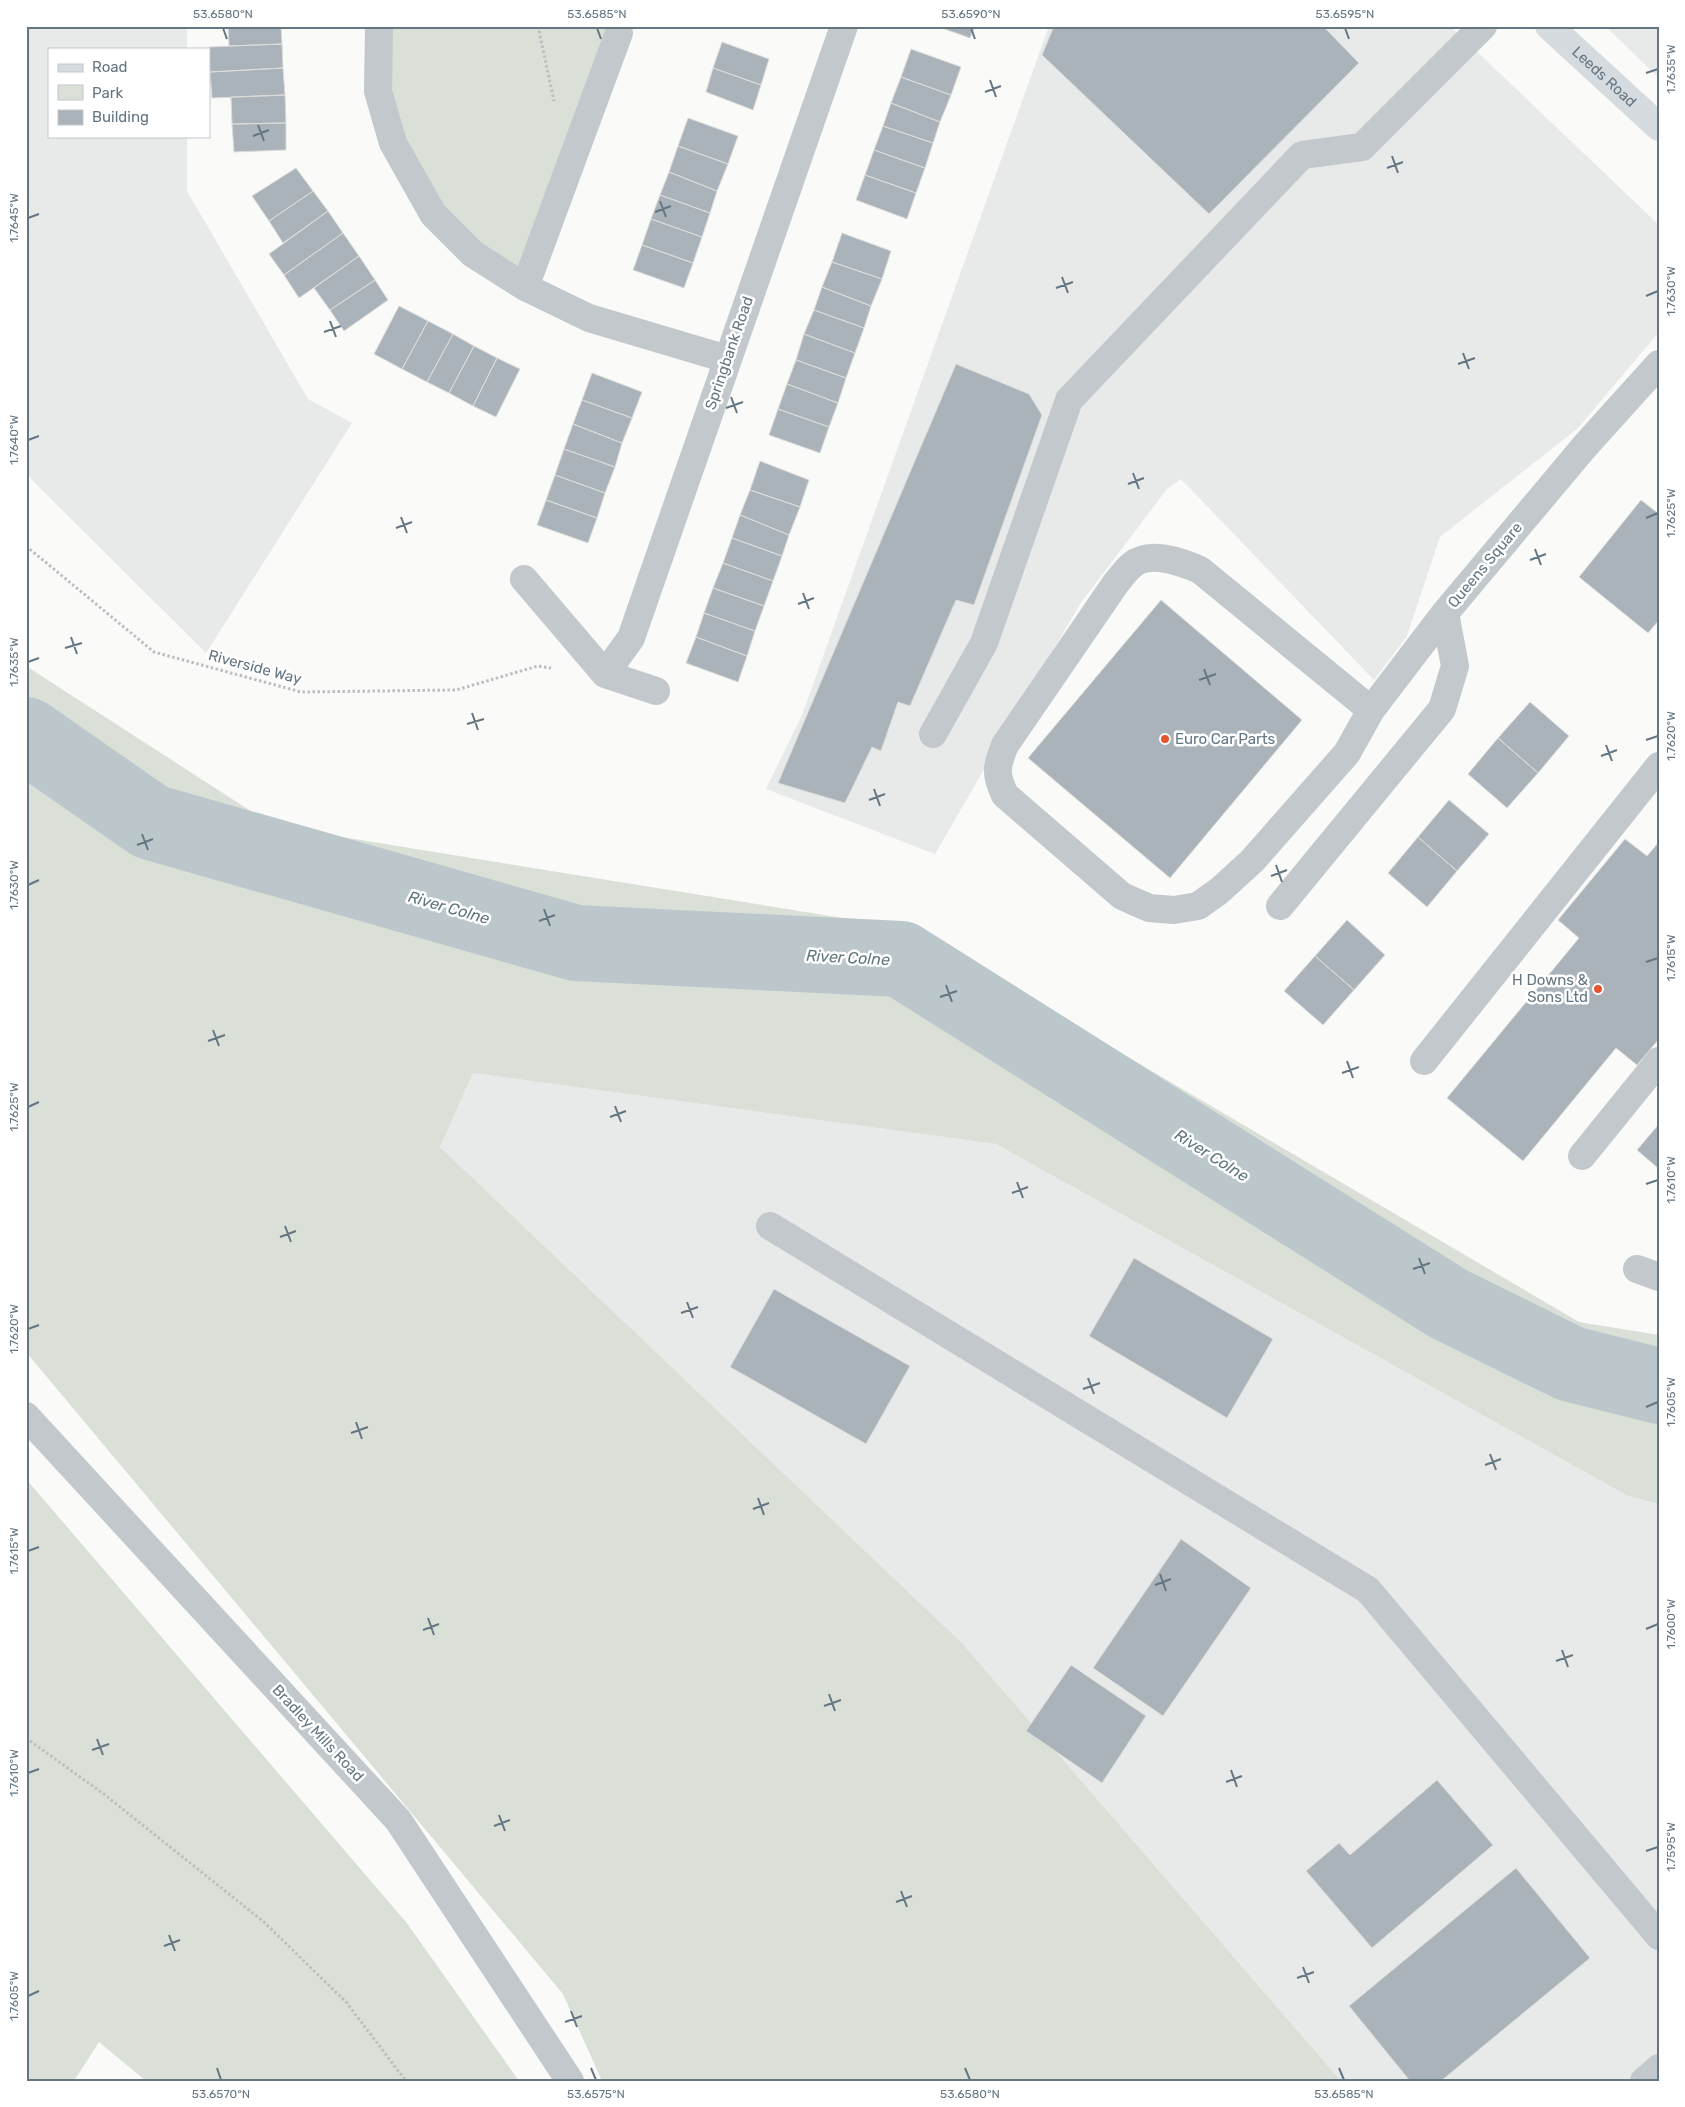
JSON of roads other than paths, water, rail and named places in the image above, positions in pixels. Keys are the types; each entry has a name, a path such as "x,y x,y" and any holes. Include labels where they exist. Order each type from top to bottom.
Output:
{"main road":[{"name":"Leeds Road","path":"1549,26 1659,127"}],"street":[{"path":"379,26 378,91 398,151 434,214 473,254 525,287 589,318 727,359"},
{"name":"Springbank Road","path":"605,674 632,638 727,359 844,26"},
{"path":"933,734 984,643 1069,400 1302,155 1362,147 1484,26"},
{"path":"525,287 618,34"},
{"name":"Queens Square","path":"1280,906 1442,709 1455,666 1444,613 1585,446 1659,364"},
{"path":"1371,710 1200,570 1179,560 1156,557 1133,563 1116,583 1005,745 998,762 997,778 1005,795 1122,896 1149,908 1174,910 1198,906 1220,891 1252,861 1347,753 1371,710 1444,613"},
{"path":"524,579 605,674 656,691"},
{"path":"1424,1061 1659,766"},
{"path":"1582,1156 1659,1061"},
{"path":"770,1226 1368,1590 1659,1936"},
{"name":"Bradley Mills Road","path":"26,1416 398,1820 570,2081"},
{"path":"1644,2081 1659,2068"}],"waterway":[{"name":"River Colne","path":"26,735 151,822 576,943 901,959 1449,1304 1571,1364 1659,1386"}],"place":[{"name":"Euro Car Parts","path":"1165,739"},
{"name":"H Downs & Sons Ltd","path":"1598,989"}]}
